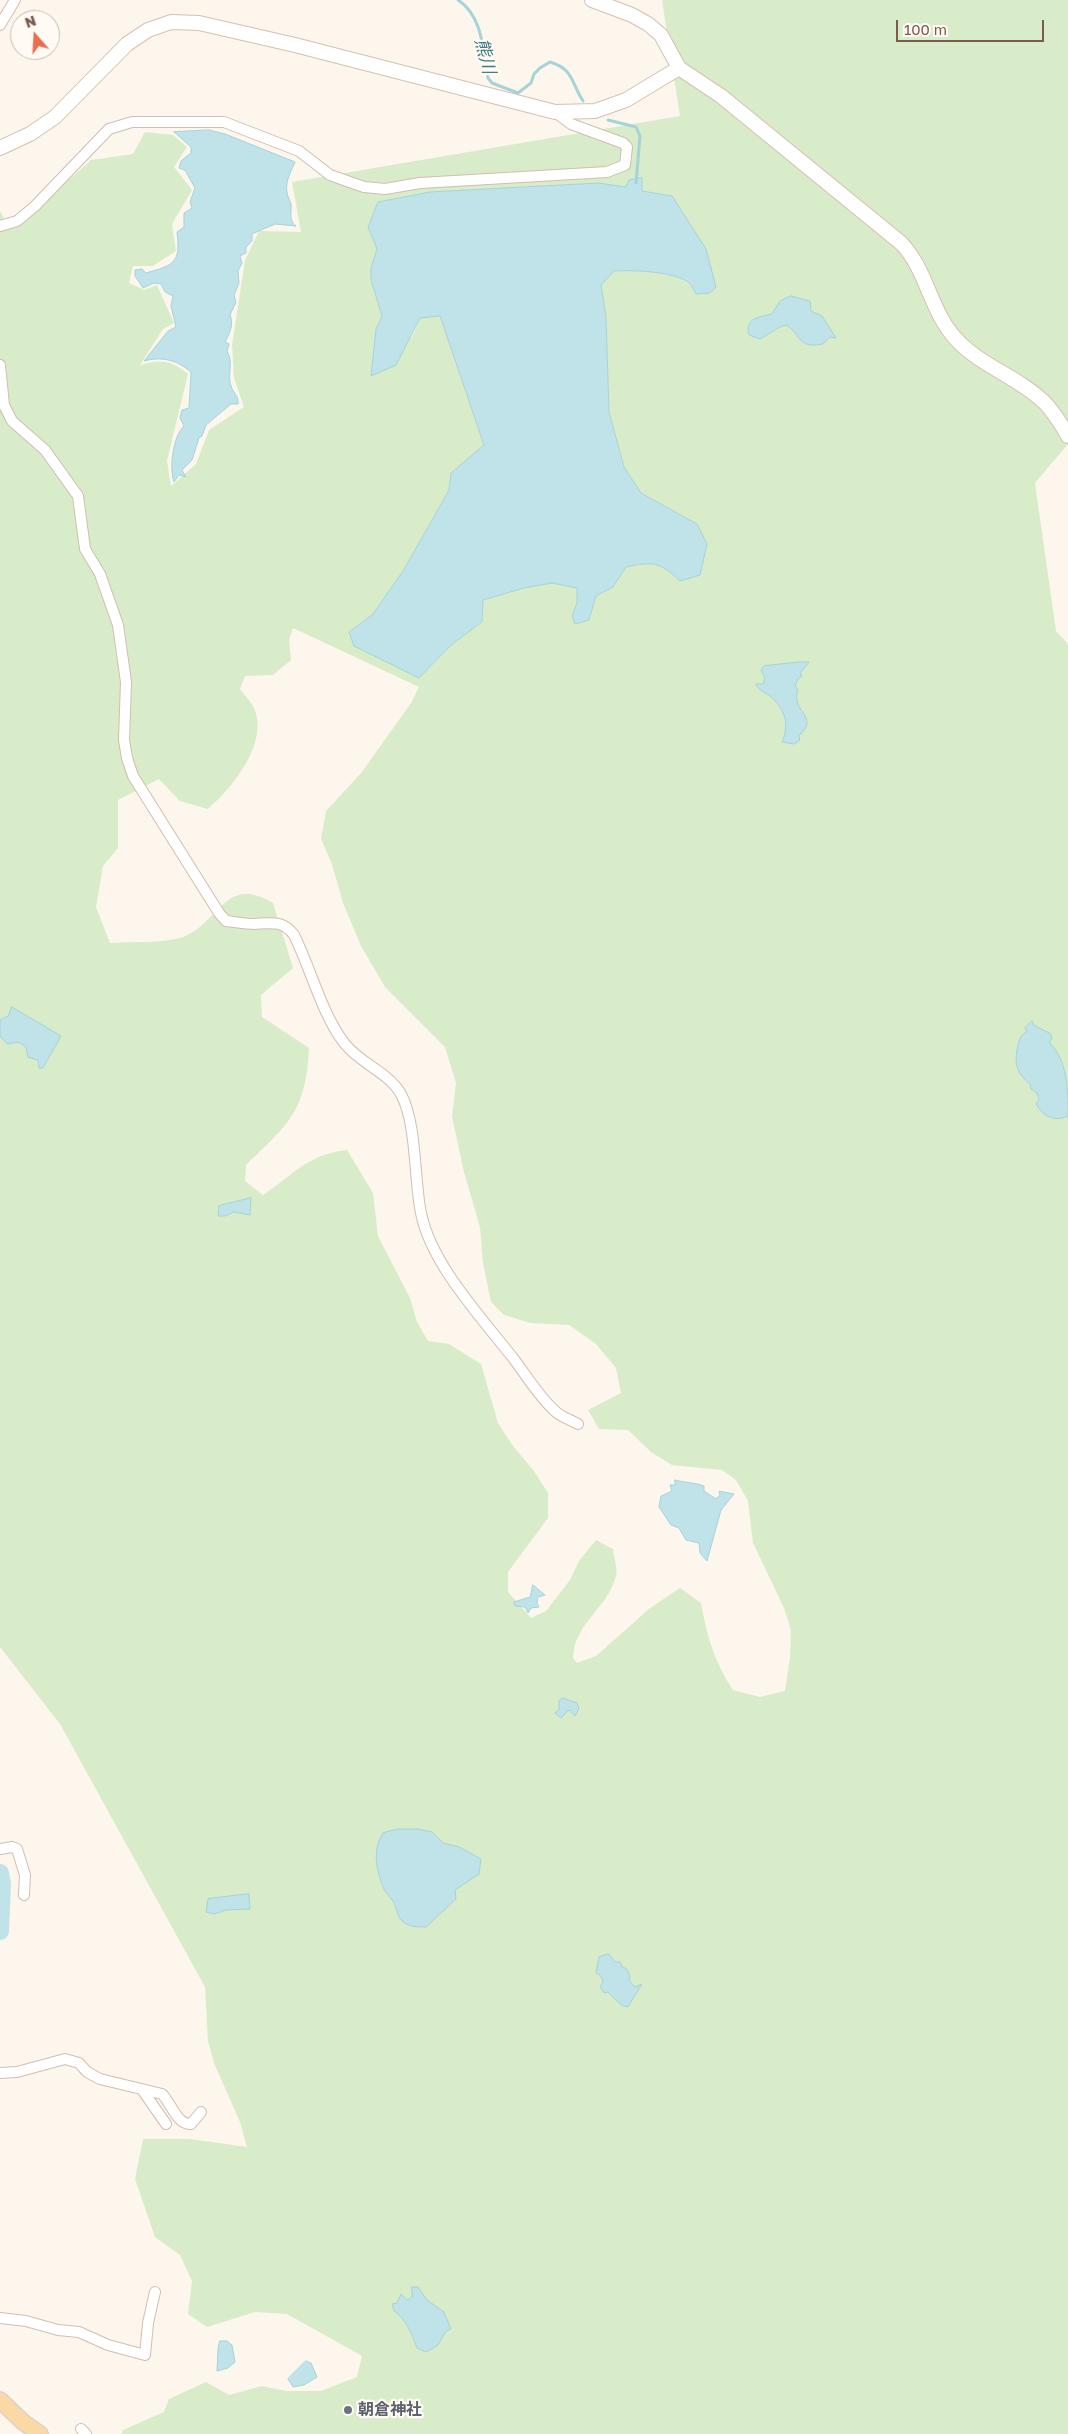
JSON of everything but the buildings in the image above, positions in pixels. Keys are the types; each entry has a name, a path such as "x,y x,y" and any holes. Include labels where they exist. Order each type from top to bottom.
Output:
{"main road":[{"path":"0,2400 23,2422 40,2434"}],"street":[{"path":"0,25 15,0"},
{"path":"592,0 632,15 648,24 661,35 679,68 721,96 901,243 913,256 940,316 953,336 969,353 1011,378 1044,402 1056,415 1068,436"},
{"path":"0,148 30,134 55,117 127,44 148,30 171,22 199,23 295,45 555,112 595,111 626,100 679,68"},
{"path":"0,226 17,221 35,206 109,129 132,122 224,122 302,154 330,175 364,187 385,189 420,183 608,172 625,165 627,147 623,143 572,124 555,112"},
{"path":"0,365 4,405 12,420 45,450 78,496 84,549 100,574 118,625 126,682 124,740 133,776 219,913 226,921 253,924 275,922 289,928 294,935 344,1043 355,1054 390,1080 401,1095 408,1117 421,1215 433,1249 481,1320 513,1358 540,1397 558,1413 578,1424"},
{"path":"1,1848 12,1847 17,1849 21,1857 25,1876 24,1895"},
{"path":"0,2073 17,2072 71,2060 100,2078 143,2091 162,2094 179,2119 186,2124 191,2124 201,2112"},
{"path":"143,2091 166,2124"},
{"path":"0,2318 26,2321 58,2330 79,2332 108,2345 145,2355 148,2323 155,2292"}],"green space":[{"path":"662,0 1068,0 1068,444 1035,483 1056,631 1068,644 1068,2434 122,2434 123,2430 164,2412 169,2399 206,2382 229,2395 262,2386 286,2391 321,2391 357,2377 362,2356 287,2314 255,2312 207,2327 188,2314 192,2281 180,2255 155,2237 135,2179 143,2139 190,2139 247,2147 240,2122 214,2063 208,2041 205,1987 60,1724 0,1647 0,211 8,227 51,196 91,160 133,154 145,132 173,135 187,147 174,167 192,190 172,224 176,251 153,266 133,266 129,283 144,290 157,285 174,323 163,329 140,365 166,362 171,363 188,374 167,461 171,486 196,464 209,430 244,407 234,378 232,345 245,260 259,231 301,232 292,182 680,116","holes":["642,179 642,191 672,196 696,294 690,285 682,280 653,272 614,271 601,285 606,317 609,412 624,467 641,493 697,524 680,581 667,570 656,565 643,564 626,567 613,587 596,596 589,620 572,616 577,603 578,588 552,583 524,588 483,600 482,622 451,645 419,678 349,632 373,614 403,571 449,490 451,473 484,446 440,316 420,318 412,337 376,329 382,316 372,277 377,249 368,227 378,202 430,192 598,183 626,187","293,628 419,687 411,703 362,772 326,811 321,839 332,864 343,903 361,946 385,987 445,1047 456,1083 452,1117 464,1172 480,1227 483,1263 491,1302 504,1315 530,1323 569,1325 596,1344 616,1368 621,1393 588,1410 599,1429 628,1430 651,1452 672,1465 722,1470 736,1480 748,1501 753,1543 784,1608 791,1630 790,1657 785,1691 760,1697 733,1690 712,1648 701,1603 680,1588 649,1609 596,1656 577,1663 573,1658 579,1635 606,1597 616,1576 613,1549 596,1540 579,1561 570,1580 546,1611 531,1618 508,1592 508,1572 548,1518 548,1493 498,1423 481,1364 449,1344 428,1341 417,1322 410,1298 378,1236 373,1193 347,1150 321,1156 311,1161 263,1195 245,1181 246,1165 274,1138 292,1115 304,1087 307,1069 309,1048 262,1017 261,995 293,968 273,903 257,896 243,894 233,897 206,922 183,937 156,941 110,943 96,907 103,866 118,848 118,800 159,779 180,801 208,809 218,800 246,763 253,750 257,735 257,721 254,708 240,689 245,676 273,675 291,660 289,640"]}],"water":[{"path":"209,130 225,134 295,162 287,184 287,195 291,204 291,219 296,226 275,224 252,234 252,241 246,247 246,253 240,256 242,263 238,271 239,283 234,295 236,302 230,315 231,328 225,342 229,344 227,351 230,360 230,381 238,399 238,404 231,404 206,425 202,436 199,438 192,460 182,470 186,477 179,475 174,482 172,469 173,452 177,437 184,426 180,418 182,410 189,408 191,372 169,360 144,361 168,331 176,327 171,306 173,296 165,292 161,284 154,283 143,288 135,276 135,270 142,269 146,273 163,268 173,261 178,250 177,232 184,227 184,213 192,208 190,202 195,188 185,170 179,168 181,161 191,153 191,147 174,132"},
{"path":"642,178 642,191 672,196 706,249 716,287 710,293 696,294 689,283 682,279 653,272 632,271 614,271 601,285 606,317 609,412 624,467 641,493 697,524 707,544 700,575 680,581 667,570 656,565 643,564 626,567 613,587 596,596 589,620 575,624 572,616 577,603 577,588 552,583 524,588 483,600 482,622 451,645 419,678 354,646 349,632 373,614 403,571 449,490 451,473 484,445 440,316 420,318 396,365 371,376 376,329 382,316 371,280 371,268 377,249 368,227 378,202 430,192 598,183 626,187 629,180"},
{"path":"791,296 810,301 811,311 822,316 836,338 830,337 823,344 804,343 786,325 760,339 749,335 748,329 751,321 772,314 780,301"},
{"path":"809,662 800,673 802,676 798,679 795,686 798,690 798,704 807,723 799,736 800,740 794,744 782,742 786,729 785,717 775,701 760,690 756,684 763,684 765,678 761,670 764,666"},
{"path":"12,1007 61,1036 43,1068 39,1068 38,1060 28,1057 26,1047 19,1042 7,1044 0,1036 0,1020 8,1016"},
{"path":"1032,1021 1034,1025 1051,1034 1052,1039 1049,1042 1060,1058 1066,1076 1068,1116 1063,1118 1050,1117 1042,1112 1036,1104 1039,1100 1037,1093 1031,1089 1030,1084 1022,1077 1018,1069 1016,1056 1019,1041 1027,1031 1025,1028"},
{"path":"251,1198 250,1215 234,1212 225,1216 218,1216 219,1206"},
{"path":"675,1480 704,1486 704,1491 716,1499 720,1495 719,1491 734,1494 721,1510 707,1561 700,1553 699,1543 686,1540 679,1528 671,1525 659,1507 661,1496 672,1491 670,1485 675,1485"},
{"path":"533,1585 545,1595 538,1597 537,1603 539,1607 531,1608 528,1613 525,1607 515,1606 514,1602 530,1597"},
{"path":"563,1698 577,1703 579,1709 575,1716 569,1710 561,1718 555,1713 559,1710 559,1701"},
{"path":"398,1829 418,1829 432,1832 443,1843 459,1847 481,1859 479,1874 455,1890 456,1899 426,1927 411,1926 401,1920 393,1901 384,1889 379,1875 376,1860 377,1846 383,1833"},
{"path":"249,1894 250,1909 226,1910 214,1914 206,1912 208,1899"},
{"path":"609,1954 615,1962 620,1962 623,1968 626,1968 630,1976 629,1980 635,1987 642,1984 628,2007 621,2005 608,1992 604,1993 600,1987 603,1982 601,1976 596,1973 599,1957"},
{"path":"412,2287 418,2287 427,2300 444,2312 451,2329 446,2331 438,2345 426,2352 417,2348 408,2327 394,2311 392,2304 397,2303 401,2294 407,2300 412,2297"},
{"path":"220,2341 227,2341 232,2345 235,2362 228,2368 217,2371 218,2349"},
{"path":"306,2361 311,2363 317,2377 304,2385 293,2387 288,2379"}],"waterway":[{"name":"熊川","path":"458,0 473,15 483,46 488,78 492,83 518,93 531,83 534,74 540,68 550,62 558,65 568,73 583,101"},
{"name":"熊川","path":"608,120 636,127 640,136 636,183"},
{"path":"0,1873 2,1884 0,1931"}],"place":[{"name":"朝倉神社","path":"348,2410"}]}
